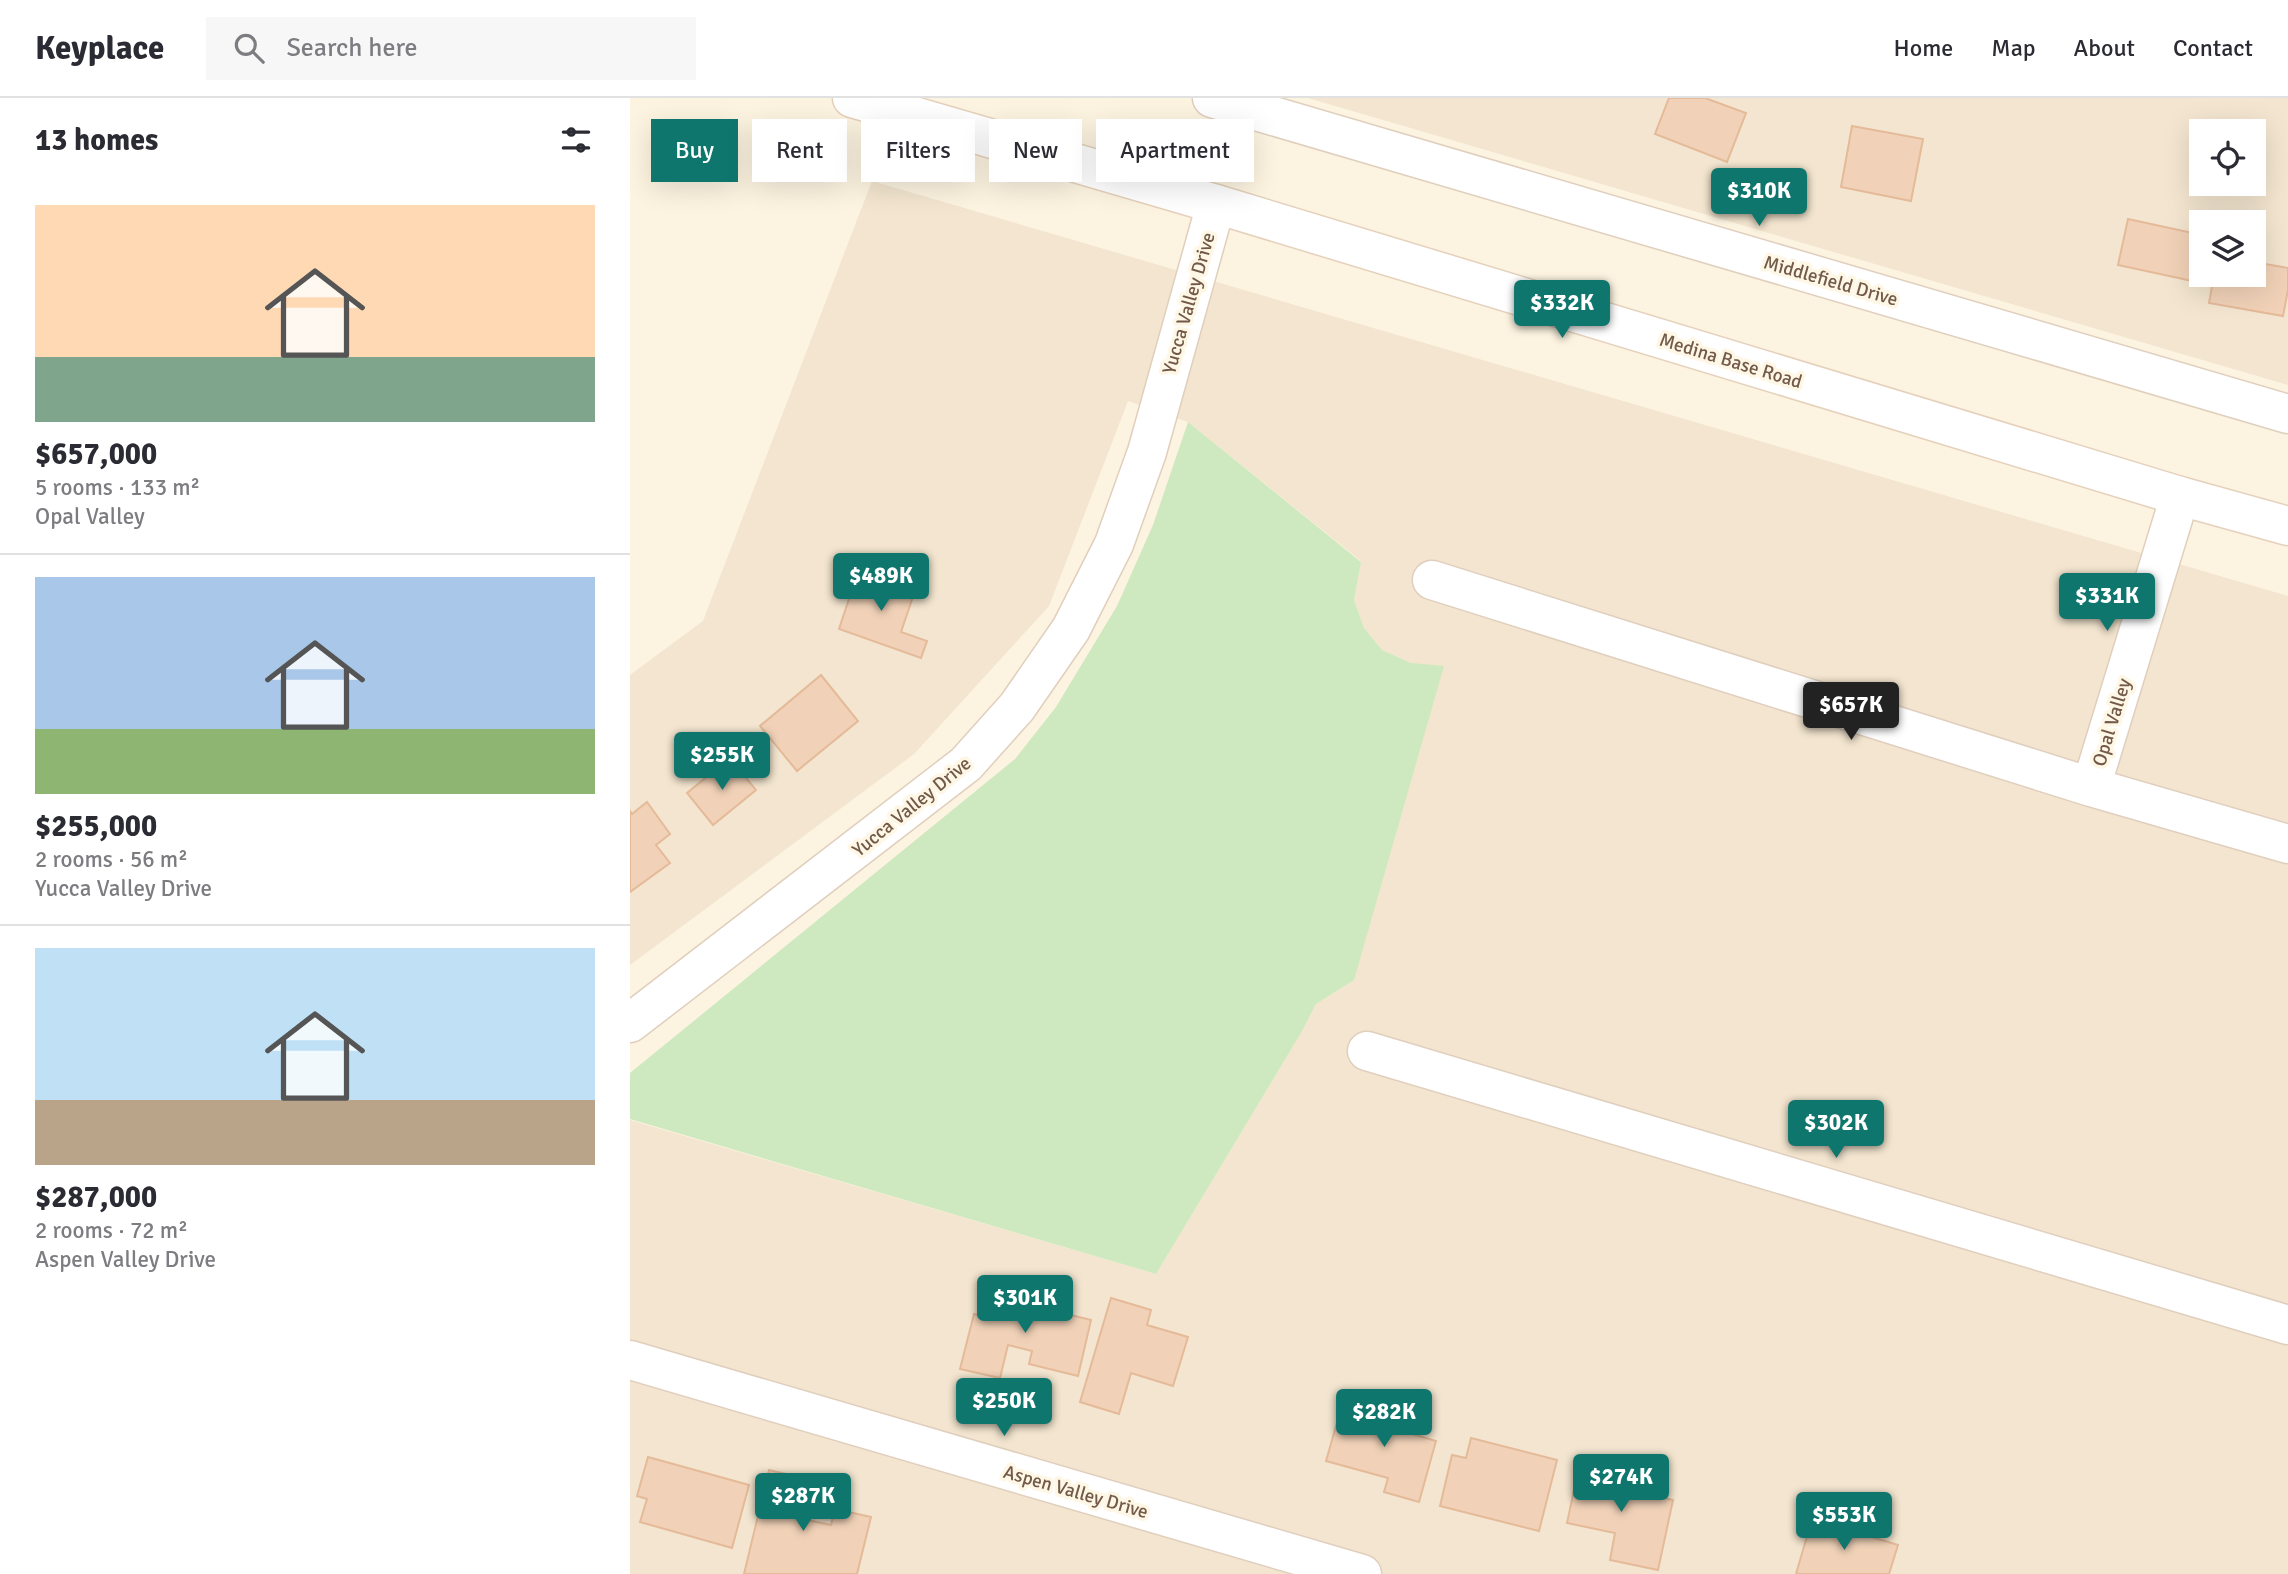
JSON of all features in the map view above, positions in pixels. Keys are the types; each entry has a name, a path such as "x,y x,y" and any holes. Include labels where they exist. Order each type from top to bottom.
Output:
{"street":[{"name":"Medina Base Road","path":"852,98 1216,204 2180,496 2288,526"},
{"name":"Middlefield Drive","path":"1212,98 2288,414"},
{"name":"Yucca Valley Drive","path":"630,1023 966,764 1017,707 1071,629 1114,544 1147,452 1216,204"},
{"name":"Opal Valley","path":"2091,787 2180,496"},
{"path":"1432,580 2091,787 2288,844"},
{"path":"1367,1051 2288,1325"},
{"name":"Aspen Valley Drive","path":"630,1360 1362,1574"}],"shaded area":[{"path":"1308,98 2288,98 2288,385"},
{"path":"872,182 2288,596 2288,1574 630,1574 630,1120 1156,1274 1316,1004 1354,980 1411,663 1382,650 1364,628 1354,600 1361,561 1188,422 1128,401 1049,606 914,754 630,965 630,675 703,621"}],"green space":[{"path":"1188,422 1361,562 1354,600 1364,628 1382,650 1411,663 1444,666 1354,980 1316,1004 1156,1274 630,1119 630,1073 1015,759 1056,707 1117,606 1153,525"}],"building":[{"path":"1669,98 1705,98 1746,113 1727,162 1655,134"},
{"path":"1852,126 1923,139 1911,201 1841,187"},
{"path":"2128,219 2189,232 2189,280 2118,265"},
{"path":"2266,264 2288,268 2288,290 2283,316 2209,303 2212,287 2266,287"},
{"path":"859,569 916,588 901,632 927,641 921,658 839,629"},
{"path":"821,675 858,721 797,771 760,726"},
{"path":"730,758 756,790 713,825 687,793"},
{"path":"647,802 670,834 656,845 670,863 630,892 630,811 632,814"},
{"path":"1003,1278 1035,1286 1030,1305 1091,1320 1078,1376 1029,1364 1032,1351 1008,1345 1000,1378 960,1369 974,1314 993,1319"},
{"path":"1111,1298 1151,1310 1147,1325 1188,1337 1173,1386 1131,1373 1119,1414 1080,1402"},
{"path":"1364,1401 1417,1416 1412,1434 1436,1441 1419,1502 1384,1492 1388,1478 1326,1461 1340,1412 1359,1418"},
{"path":"1471,1438 1557,1460 1539,1531 1440,1506 1452,1455 1466,1458"},
{"path":"648,1457 749,1485 732,1548 640,1522 647,1499 637,1496"},
{"path":"1580,1462 1637,1473 1633,1491 1673,1500 1658,1570 1610,1560 1615,1533 1567,1523"},
{"path":"769,1470 816,1481 807,1520 831,1525 835,1509 871,1517 857,1574 744,1574"},
{"path":"1812,1519 1898,1545 1889,1574 1796,1574"}]}
